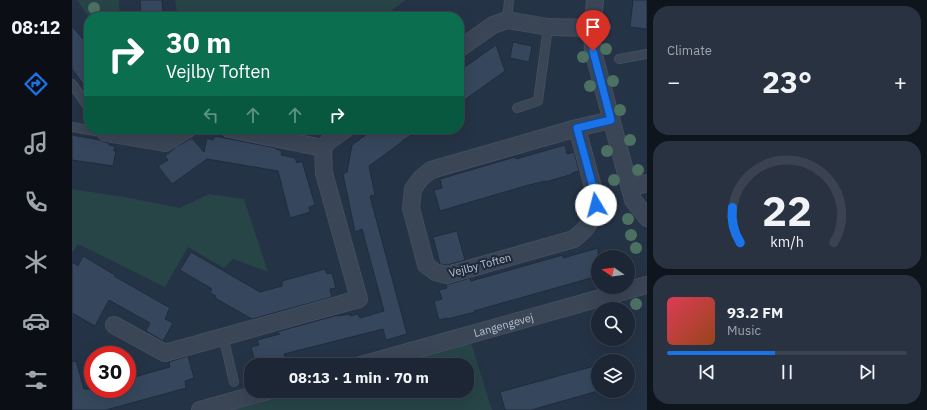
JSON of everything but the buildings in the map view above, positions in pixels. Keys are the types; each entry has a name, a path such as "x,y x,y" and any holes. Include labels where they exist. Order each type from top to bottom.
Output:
{"street":[{"path":"595,0 592,28 593,51 633,200 647,218"},
{"path":"464,45 493,25 507,20 548,27 592,28"},
{"name":"Vejlby Toften","path":"577,128 593,187 596,205 591,221 584,230 574,239 447,275 436,272 426,265 411,208 413,189 421,178 431,170 577,128 611,120"},
{"path":"120,134 165,143 180,134"},
{"path":"253,134 323,148"},
{"path":"114,325 165,353 359,299 324,173 323,148 329,141 339,134"},
{"path":"630,188 647,183"},
{"name":"Langengevej","path":"386,358 647,285"},
{"path":"200,410 244,398"}],"lane":[{"path":"507,20 509,0"},
{"path":"517,108 538,101 548,27"},
{"path":"619,58 647,54"},
{"path":"72,84 84,101"},
{"path":"72,127 84,128"},
{"path":"223,336 234,382"}],"green space":[{"path":"77,0 119,0 120,12 85,12"},
{"path":"175,0 406,0 389,12 177,12"},
{"path":"72,189 125,197 180,208 209,194 244,199 268,272 233,259 224,268 188,247 165,287 78,244 72,253"},
{"path":"471,343 492,410 235,410 277,398 474,398 474,358 417,358"}],"route":[{"path":"593,51 611,120 577,128 593,187 596,205"}]}
